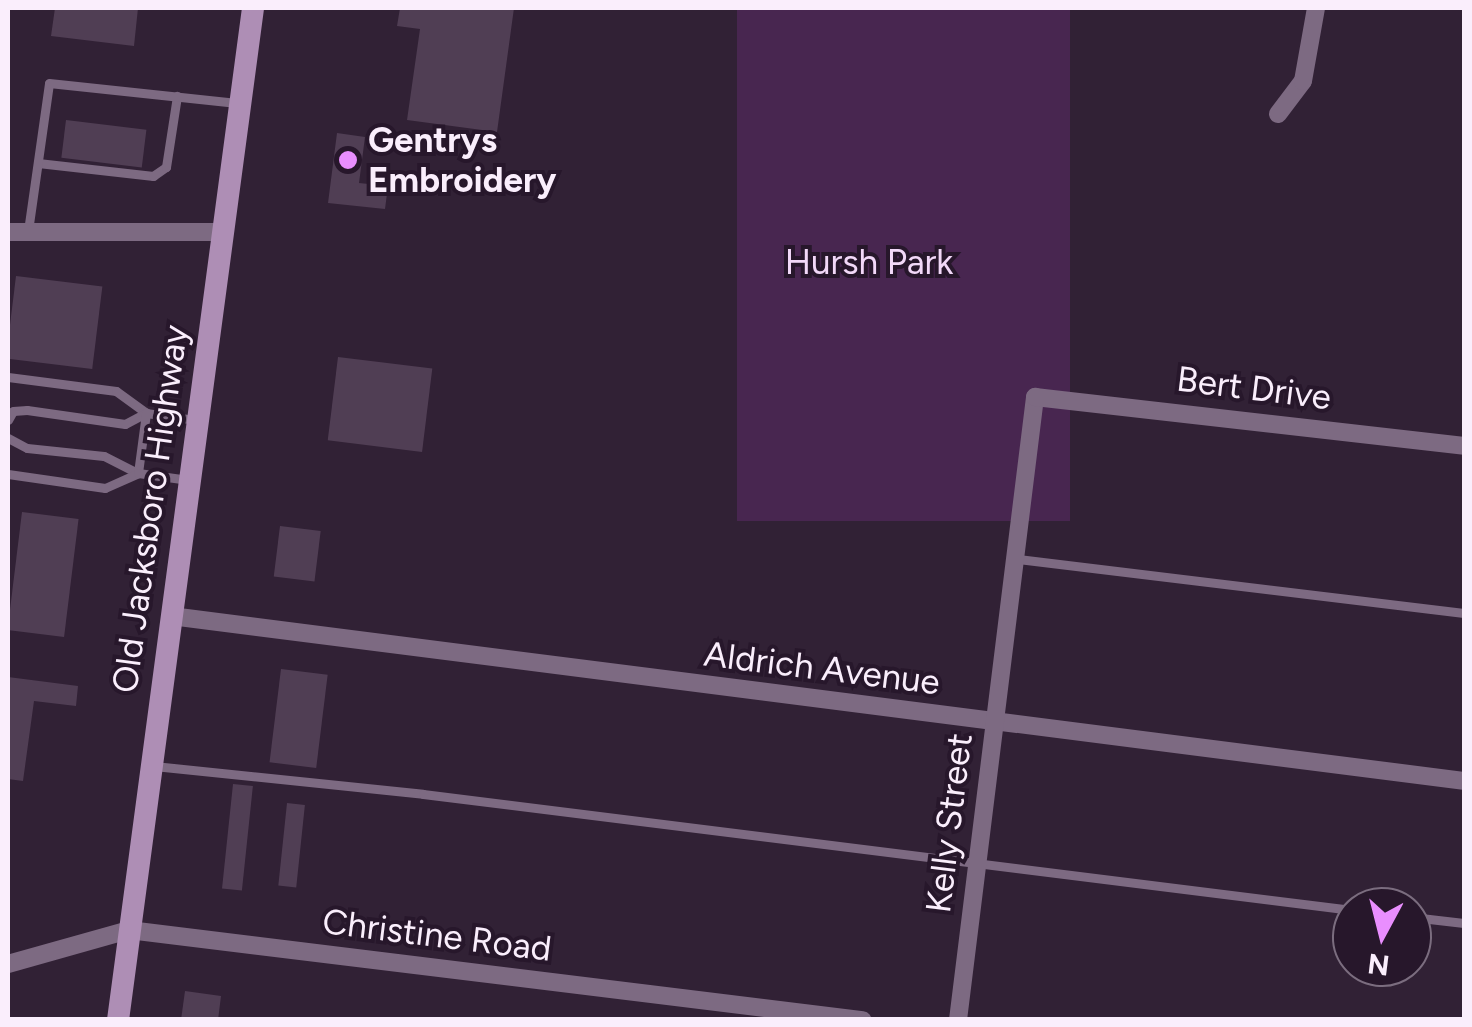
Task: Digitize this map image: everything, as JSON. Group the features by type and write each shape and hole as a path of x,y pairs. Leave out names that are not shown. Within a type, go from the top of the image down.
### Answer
{"main road":[{"name":"Old Jacksboro Highway","path":"118,1020 253,8"}],"street":[{"path":"1278,114 1304,81 1316,8"},
{"path":"8,232 223,232"},
{"name":"Bert Drive","path":"1035,397 1464,446"},
{"name":"Kelly Street","path":"958,1020 1035,397"},
{"name":"Aldrich Avenue","path":"171,616 1464,781"},
{"name":"Christine Road","path":"8,964 129,930 862,1020"}],"lane":[{"path":"28,232 49,82 240,103"},
{"path":"38,162 153,176 166,168 177,96"},
{"path":"8,377 116,391 146,413 198,420"},
{"path":"8,420 13,411 27,410 125,424 146,413"},
{"path":"138,472 146,413"},
{"path":"8,438 26,448 104,456 138,472 190,480"},
{"path":"8,474 105,488 138,472"},
{"path":"1018,559 1464,613"},
{"path":"151,766 424,794 976,867 1332,908"},
{"path":"1432,919 1464,923"}],"green space":[{"name":"Hursh Park","path":"737,8 1070,8 1070,521 737,521"}],"building":[{"path":"55,8 138,8 134,46 51,36"},
{"path":"400,8 514,8 497,132 407,120 420,29 397,26"},
{"path":"66,120 146,130 142,168 61,158"},
{"name":"Gentrys Embroidery","path":"337,133 365,137 359,183 388,186 385,209 328,203"},
{"path":"16,276 102,287 92,369 8,359"},
{"path":"338,357 432,369 422,452 328,440"},
{"path":"22,512 79,519 64,637 8,630"},
{"path":"280,526 321,531 314,582 274,577"},
{"path":"281,669 328,675 316,768 270,762"},
{"path":"8,677 78,686 76,706 34,701 23,781 8,779"},
{"path":"233,784 253,786 242,891 222,888"},
{"path":"287,803 305,805 296,887 278,886"},
{"path":"185,991 221,996 218,1020 181,1020"}],"place":[{"name":"Gentrys Embroidery","path":"348,160"}]}
